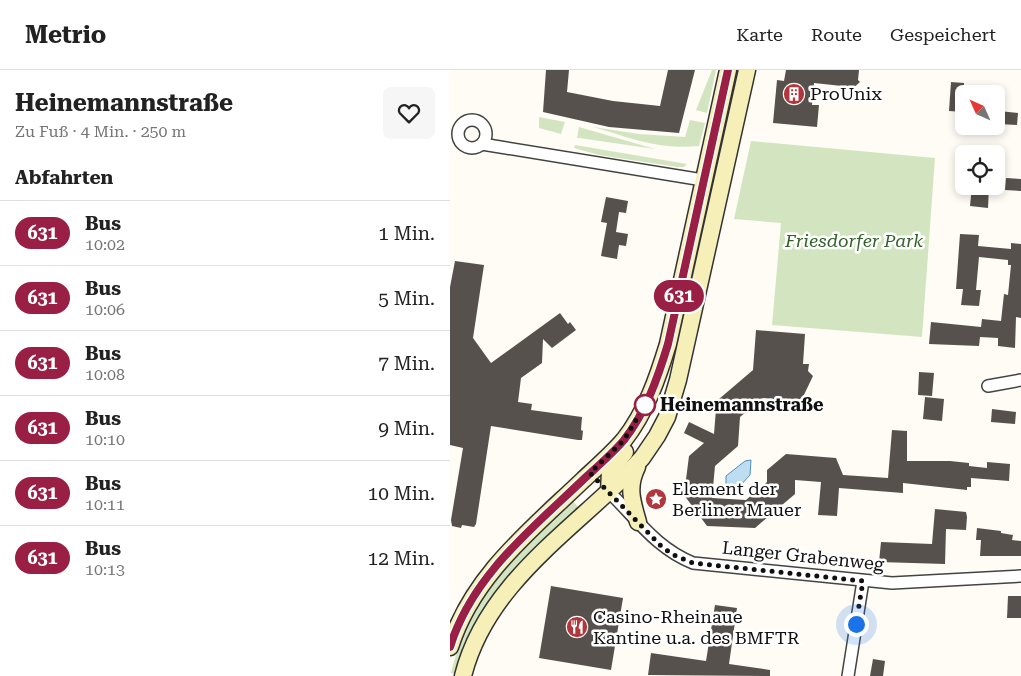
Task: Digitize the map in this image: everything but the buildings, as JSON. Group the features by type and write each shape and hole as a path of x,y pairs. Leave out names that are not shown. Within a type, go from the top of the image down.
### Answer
{"main road":[{"path":"609,492 610,471 644,428 652,411 728,70"},
{"path":"638,522 630,490 632,478 667,418 678,380 747,70"},
{"path":"703,180 722,183"},
{"path":"450,647 464,613 479,587 515,546 624,440 645,405 660,372"},
{"path":"463,676 468,655 488,615 506,590 642,458"},
{"path":"590,473 609,492"}],"street":[{"path":"482,144 703,180"},
{"path":"988,386 1021,380"},
{"name":"Langer Grabenweg","path":"609,492 662,547 674,555 693,563 892,583 1021,576"},
{"path":"848,676 863,581"}],"green space":[{"path":"712,70 716,70 707,113 696,110"},
{"path":"539,117 565,122 561,134 539,128"},
{"path":"690,120 705,123 699,146 657,145 593,127 639,134 685,137"},
{"path":"579,127 655,149 577,138"},
{"name":"Friesdorfer Park","path":"751,141 935,158 922,337 772,325 781,223 734,219"},
{"path":"575,145 687,164 684,167 677,167 599,155 574,148"},
{"path":"572,500 580,509 516,569 493,596 475,626 457,674 451,673 470,620 483,598 514,558"}],"water":[{"path":"751,460 750,475 737,489 726,488 726,476 745,461"}],"bus line":[{"name":"631","path":"450,647 455,631 468,604 491,572 534,526 624,440 645,405 660,372 668,344 728,70"}],"place":[{"name":"ProUnix","path":"794,94"},
{"name":"Heinemannstraße","path":"645,405"},
{"name":"Element der Berliner Mauer","path":"656,499"},
{"name":"Casino-Rheinaue Kantine u.a. des BMFTR","path":"577,627"}],"route":[{"path":"645,405 624,440 590,473 662,547 674,555 693,563 863,581 856,624"}]}
